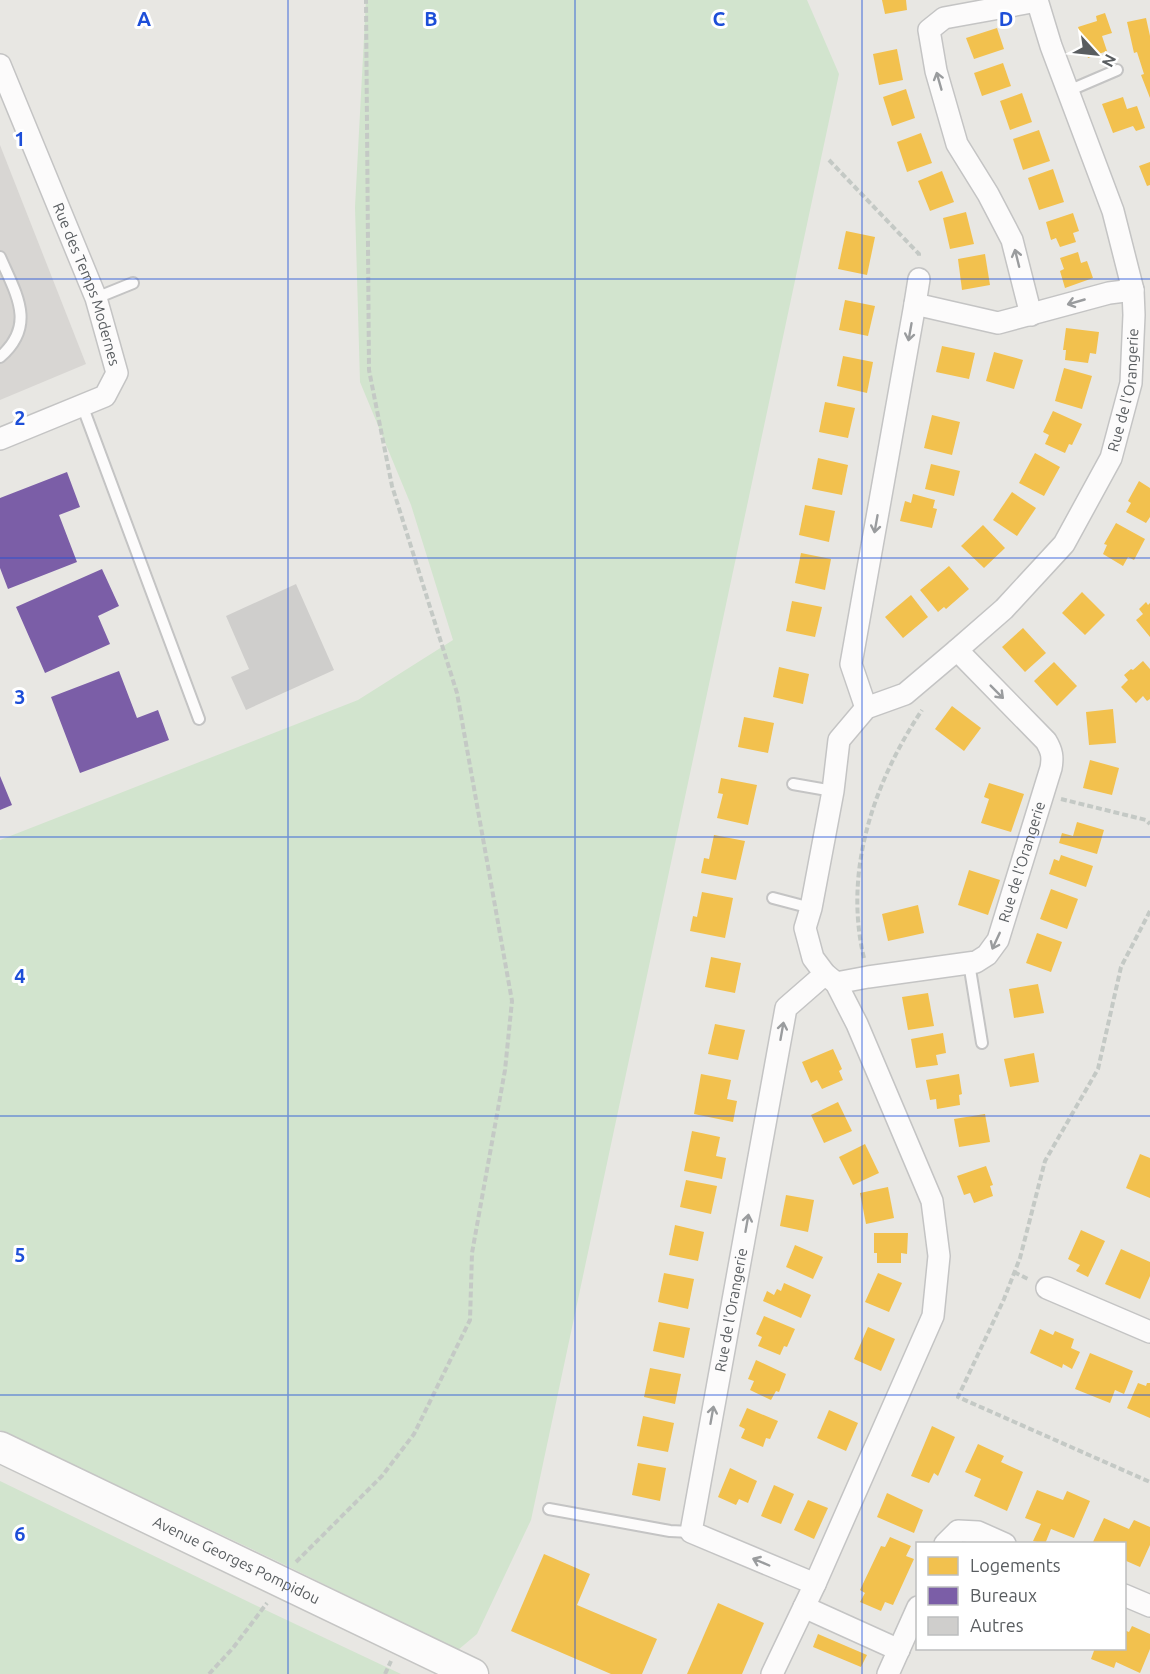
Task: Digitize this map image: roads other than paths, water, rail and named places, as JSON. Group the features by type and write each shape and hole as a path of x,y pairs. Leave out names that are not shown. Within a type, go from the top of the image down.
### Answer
{"main road":[{"name":"Avenue Georges Pompidou","path":"0,1447 473,1674"}],"street":[{"name":"Rue de l'Orangerie","path":"866,708 905,694 1004,609 1064,544 1111,458 1131,383 1133,290 1113,211 1051,46 1037,1 944,18 928,30 936,71 957,144 988,194 1012,240 1031,315"},
{"name":"Rue des Temps Modernes","path":"0,65 96,298 117,373 105,396 0,439"},
{"path":"772,1674 815,1584 933,1316 939,1256 932,1201 857,1024 831,979 813,958 805,928 811,908 833,791 839,740 866,708 851,664 919,279"},
{"path":"915,304 998,323 1109,293 1133,290"},
{"name":"Rue de l'Orangerie","path":"691,1532 786,1008 831,979 868,977 981,960 998,940 1043,795 1053,758 1046,741 957,650"},
{"path":"1047,1288 1150,1332"},
{"path":"691,1532 815,1584"},
{"path":"947,1542 958,1532 978,1532 1000,1542"},
{"path":"1126,1595 1150,1606"},
{"path":"804,1607 899,1650"},
{"path":"888,1674 916,1612"}],"lane":[{"path":"1068,91 1117,70"},
{"path":"0,257 19,301 22,323 9,349 0,357"},
{"path":"96,298 133,283"},
{"path":"82,405 199,719"},
{"path":"794,784 833,791"},
{"path":"773,898 811,908"},
{"path":"969,963 982,1043"},
{"path":"549,1509 670,1531 691,1532"}]}
